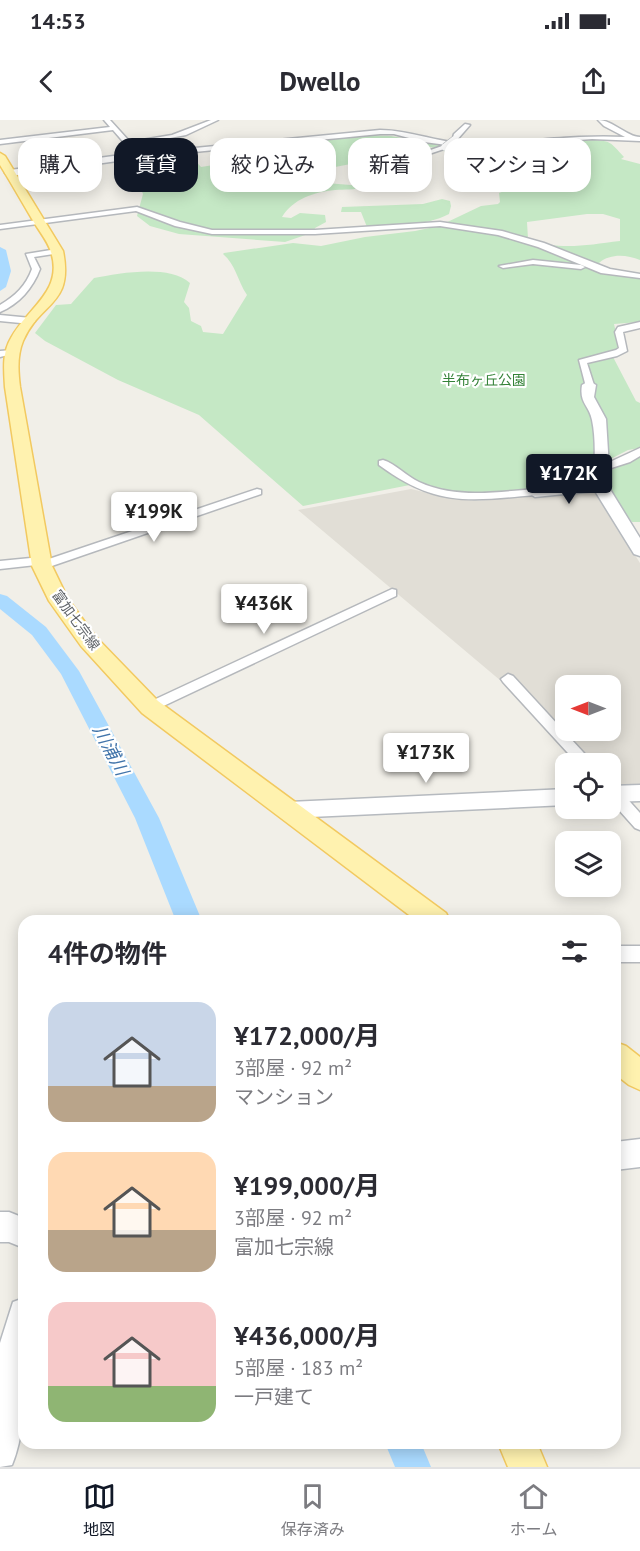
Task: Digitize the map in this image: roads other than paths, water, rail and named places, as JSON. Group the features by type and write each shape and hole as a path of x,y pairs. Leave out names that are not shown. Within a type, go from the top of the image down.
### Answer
{"main road":[{"name":"富加七宗線","path":"0,156 57,251 62,267 60,281 49,300 6,354 14,381 41,563 46,579 64,607 124,684 150,706 429,915"},
{"path":"621,1061 640,1076"},
{"path":"520,1449 528,1467"}],"street":[{"path":"107,120 123,138"},
{"path":"164,138 198,129 215,120"},
{"path":"601,120 622,134 640,139"},
{"path":"432,151 445,147 467,125"},
{"path":"0,141 115,128"},
{"path":"198,150 380,132 400,133 424,140 470,146 592,137 640,139"},
{"path":"10,173 114,159"},
{"path":"3,227 137,209 178,224 212,232 315,232 440,224 541,244 612,273"},
{"path":"0,309 27,289 32,281 36,269 29,256 57,251"},
{"path":"503,266 533,262 587,267 640,276"},
{"path":"0,318 31,321"},
{"path":"640,325 621,329 619,332 624,349 622,351 602,358 585,359 582,362 589,385 587,397 599,419 602,468 600,486 640,551"},
{"path":"602,468 640,451"},
{"path":"383,463 414,485 460,496 600,486"},
{"path":"0,565 41,563 257,492"},
{"path":"150,706 392,593"},
{"path":"508,679 577,753"},
{"path":"621,792 640,793"},
{"path":"289,810 555,797"},
{"path":"621,802 640,824"},
{"path":"621,954 640,954"},
{"path":"621,1155 640,1153"},
{"path":"0,1227 18,1231"},
{"path":"0,1453 18,1331"}],"waterway":[{"name":"川浦川","path":"0,250 5,271 0,287"},
{"name":"川浦川","path":"0,600 39,631 69,671 147,818 187,915"},
{"name":"川浦川","path":"406,1449 413,1467"}],"park label":[{"name":"半布ヶ丘公園","path":"484,380"}]}
